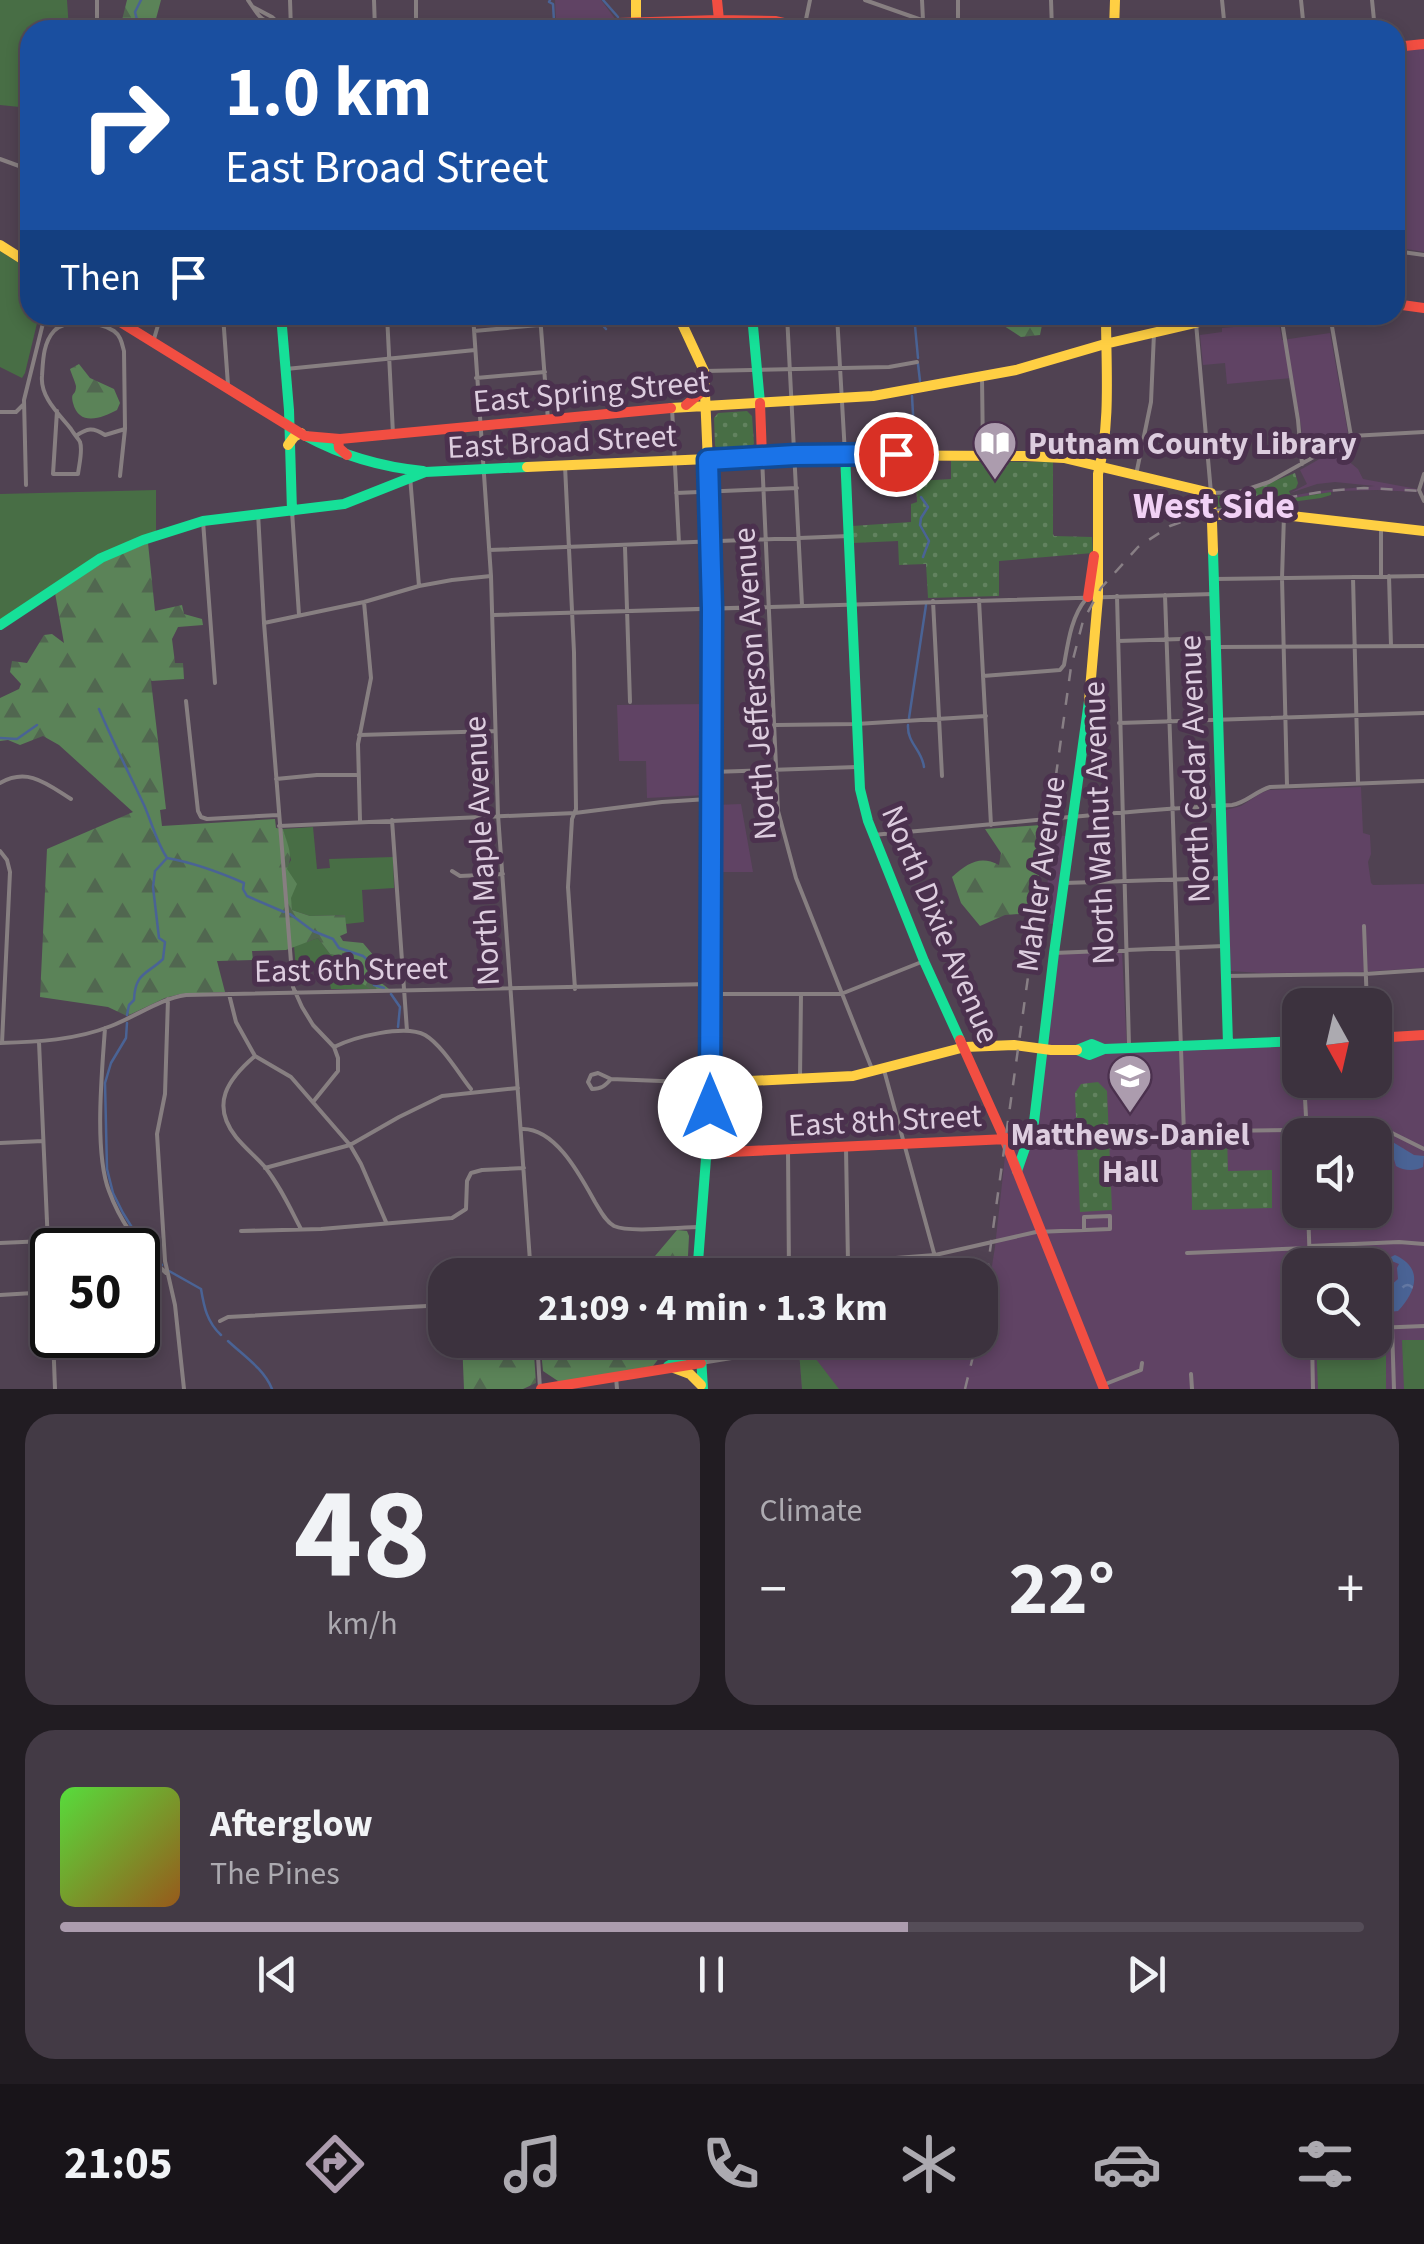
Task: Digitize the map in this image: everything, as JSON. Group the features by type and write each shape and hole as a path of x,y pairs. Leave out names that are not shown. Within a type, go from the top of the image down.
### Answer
{"street":[{"path":"97,0 97,18"},
{"path":"248,0 256,15 265,20"},
{"path":"864,0 920,20"},
{"path":"0,412 20,410 43,325"},
{"path":"57,411 54,474 78,474 80,443 76,436 42,391 46,345 51,334 60,326 73,325"},
{"path":"94,325 112,330 121,340 125,429 120,476"},
{"name":"East Spring Street","path":"127,325 303,434 338,439 706,405 873,396 982,377 1188,325"},
{"path":"154,342 158,325"},
{"path":"224,325 228,387"},
{"path":"282,325 299,615"},
{"path":"387,325 394,434"},
{"name":"North Maple Avenue","path":"474,325 493,614 498,815 531,1258"},
{"path":"474,331 541,325 548,420"},
{"path":"683,325 704,374 711,542 710,1083 698,1258"},
{"path":"753,325 762,456"},
{"path":"788,325 802,606"},
{"path":"838,325 845,454"},
{"path":"1100,466 1106,400 1106,325"},
{"path":"1196,325 1211,497 1217,510 1226,513"},
{"path":"1283,325 1302,465"},
{"path":"1332,325 1351,436"},
{"path":"1136,474 1151,402 1154,333"},
{"path":"286,369 475,350"},
{"path":"704,374 757,369 889,368 916,362"},
{"path":"476,378 545,372"},
{"path":"678,543 677,408 700,394 704,374"},
{"path":"982,377 983,455"},
{"path":"24,400 26,485"},
{"path":"277,418 289,410"},
{"path":"76,436 87,429 105,435 125,429"},
{"path":"1211,497 1246,490 1282,476 1351,436 1424,432"},
{"path":"288,445 294,436 303,434"},
{"name":"East Broad Street","path":"303,434 347,455 410,474"},
{"path":"338,439 347,455"},
{"name":"North Dixie Avenue","path":"845,454 862,803 924,961 1010,1152 1103,1387"},
{"name":"East Broad Street","path":"0,625 101,558 143,540 204,521 344,504 410,474 426,472 795,455 1057,457 1136,474 1211,497"},
{"name":"North Jefferson Avenue","path":"762,456 778,811 787,851 906,1144 936,1258"},
{"path":"565,466 576,809 568,888 575,988"},
{"name":"Mahler Avenue","path":"1004,1139 1024,1137 1034,1122 1089,705 1100,466"},
{"path":"410,474 419,586"},
{"path":"1424,474 1419,488 1424,501"},
{"path":"676,493 796,488"},
{"name":"North Cedar Avenue","path":"1211,497 1228,1044"},
{"path":"258,513 294,992 313,1025 334,1046 338,1058 338,1070 313,1102"},
{"path":"1212,515 1284,515 1424,532"},
{"path":"1284,515 1288,786"},
{"path":"204,521 215,682"},
{"path":"1381,527 1381,576"},
{"path":"489,550 849,536"},
{"path":"624,545 630,702"},
{"path":"264,623 419,586 491,576"},
{"path":"1389,576 1391,646"},
{"path":"1214,579 1424,576"},
{"path":"1353,577 1358,783"},
{"path":"493,614 1214,594"},
{"name":"North Walnut Avenue","path":"1117,596 1130,1048"},
{"path":"1165,596 1184,1134 1282,1132"},
{"path":"983,676 1060,670 1082,602 1093,597"},
{"path":"979,600 991,825"},
{"path":"360,821 360,735 371,678 364,602"},
{"path":"933,602 942,776"},
{"path":"1118,641 1284,647 1424,646"},
{"path":"186,701 201,817 278,815"},
{"path":"1119,722 1424,712"},
{"path":"774,725 986,716"},
{"path":"360,735 495,731"},
{"path":"712,772 858,767"},
{"path":"276,779 358,775"},
{"path":"0,783 16,776 33,776 71,798"},
{"path":"874,836 1240,804 1270,786 1424,782"},
{"path":"279,826 574,813 712,799"},
{"path":"392,820 407,1031"},
{"path":"0,851 10,872 1,1043"},
{"path":"452,871 460,876 502,874"},
{"path":"1064,883 1223,878"},
{"path":"1364,926 1366,988"},
{"path":"1054,953 1225,946"},
{"name":"East 6th Street","path":"1,1043 39,1042 105,1028 168,999 186,995 575,988 842,994 924,961"},
{"path":"1226,976 1424,970"},
{"path":"229,994 236,1022 255,1056 283,1071 350,1145 386,1224"},
{"path":"800,1080 802,994"},
{"path":"168,999 165,1094 157,1134 166,1273 173,1290 184,1389"},
{"path":"105,1028 104,1174 126,1226 150,1260 166,1273"},
{"path":"334,1046 359,1038 407,1031 420,1033 434,1042 472,1092"},
{"path":"1392,1037 1424,1035"},
{"path":"39,1042 47,1228"},
{"path":"611,1080 800,1080 879,1072 965,1047 1077,1050 1092,1044 1104,1049 1282,1042"},
{"path":"255,1056 228,1082 224,1101 228,1125 265,1168 301,1228"},
{"path":"265,1168 350,1145 442,1096 518,1088"},
{"path":"521,1128 547,1135 614,1226 700,1227"},
{"path":"1392,1133 1424,1149"},
{"path":"1010,1152 1010,1143 1024,1137 1075,1137"},
{"path":"1017,1171 1024,1137"},
{"name":"East 8th Street","path":"708,1153 1004,1139"},
{"path":"0,1143 43,1140"},
{"path":"846,1148 848,1258"},
{"path":"788,1150 788,1258"},
{"path":"241,1230 321,1229 456,1216 466,1209 471,1173 524,1168"},
{"path":"902,1258 935,1255 1042,1231 1110,1228 1110,1216 1084,1217 1084,1229"},
{"path":"1308,1228 1308,1247"},
{"path":"0,1243 30,1241"},
{"path":"1187,1253 1424,1244"},
{"path":"0,1294 30,1293"},
{"path":"220,1321 228,1317 428,1306"},
{"path":"1394,1389 1392,1327 1424,1326"},
{"path":"53,1358 55,1389"},
{"path":"538,1358 541,1389 617,1383 683,1358"},
{"path":"700,1358 703,1388"},
{"path":"659,1370 731,1358"},
{"path":"1312,1358 1313,1389"},
{"path":"1103,1387 1141,1370 1142,1362"},
{"path":"673,1368 690,1374 703,1388"},
{"path":"1191,1374 1192,1389"}],"shaded area":[{"path":"555,0 601,0 616,20 556,20"},
{"path":"1424,48 1424,252 1405,249 1405,50"},
{"path":"1279,325 1282,340 1330,333 1348,433 1313,455 1303,450 1292,378 1227,384 1225,363 1203,365 1200,335 1222,332 1222,328"},
{"path":"1339,448 1363,479 1417,492 1338,491 1222,508 1319,491 1375,486 1335,482 1290,493 1307,484 1300,470"},
{"path":"708,704 707,795 647,798 646,761 619,761 617,705"},
{"path":"1361,787 1363,833 1370,835 1371,883 1424,884 1424,968 1230,971 1226,810 1269,790"},
{"path":"741,804 753,872 715,872 715,805"},
{"path":"1054,835 1066,836 1054,924 1042,923"},
{"path":"1122,951 1127,1051 1282,1045 1282,1098 1392,1098 1392,1040 1424,1038 1424,1389 802,1389 800,1358 998,1358 998,1258 993,1258 1006,1147 1024,1138 1037,1122 1059,954"}],"green space":[{"path":"0,0 67,0 68,20 20,20 20,107 0,105"},
{"path":"127,0 161,0 156,20 122,20"},
{"path":"0,251 20,264 20,325 37,325 22,378 0,367"},
{"path":"1003,325 1042,325 1040,335 1021,337"},
{"path":"79,364 90,378 114,389 120,403 117,410 92,418 76,411 72,397 76,386 70,369"},
{"path":"747,411 752,416 754,444 748,450 721,451 715,446 714,418 718,413"},
{"path":"951,461 1053,462 1053,534 1092,537 1093,553 999,561 999,596 928,598 926,564 899,565 898,541 853,543 852,526 911,522 911,504 917,502 916,481 951,479"},
{"path":"1295,473 1298,483 1289,491 1291,496 1218,507 1217,496 1244,493"},
{"path":"156,490 156,532 96,557 0,623 0,494"},
{"path":"1331,492 1321,498 1277,504 1280,512 1232,508"},
{"path":"148,543 155,611 182,605 184,614 202,619 203,625 178,627 172,639 175,663 183,663 184,679 151,681 166,809 160,810 162,826 275,819 276,828 283,829 289,849 287,869 297,884 291,898 292,910 310,916 345,915 347,933 340,936 343,941 363,943 374,956 380,982 389,989 370,989 356,979 355,959 330,954 318,938 286,950 252,951 253,960 217,961 225,992 180,994 127,1016 108,1007 40,997 47,849 133,812 59,745 43,736 20,745 0,741 0,698 19,689 21,684 10,672 12,661 27,663 44,635 52,634 64,643 55,593 106,560"},
{"path":"1042,825 1046,833 1033,913 1005,915 980,926 961,903 952,877 974,862 999,865 1001,853 985,829"},
{"path":"313,827 317,869 330,868 329,859 393,857 394,888 362,890 364,922 346,924 344,915 310,916 292,910 286,869 291,860 283,829"},
{"path":"318,938 330,954 356,958 370,989 331,989 321,979 319,967 296,968 294,946"},
{"path":"1098,1082 1107,1091 1112,1210 1080,1212 1075,1093 1081,1084"},
{"path":"1227,1134 1228,1171 1272,1170 1272,1208 1192,1210 1191,1141 1198,1136"},
{"path":"677,1230 687,1231 688,1258 533,1258 655,1256"},
{"path":"1402,1340 1424,1340 1424,1389 1404,1389"},
{"path":"463,1358 534,1358 536,1383 523,1389 464,1389"},
{"path":"542,1358 659,1358 653,1366 561,1383 543,1371"},
{"path":"800,1358 815,1358 839,1389 802,1389"},
{"path":"1317,1358 1386,1358 1386,1389 1318,1389"}],"water":[{"path":"1392,1142 1414,1155 1424,1156 1423,1167 1410,1170 1396,1166"},
{"path":"1392,1256 1404,1260 1414,1281 1409,1296 1398,1311 1392,1312 1392,1284 1398,1279 1399,1264 1392,1261"}],"waterway":[{"path":"137,20 135,12 141,0"},
{"path":"550,0 554,20"},
{"path":"603,0 618,17"},
{"path":"602,325 606,329"},
{"path":"915,325 918,358"},
{"path":"918,364 920,381"},
{"path":"912,396 915,449"},
{"path":"921,497 928,507 920,525 929,541 923,557"},
{"path":"909,718 926,605"},
{"path":"99,709 167,858 155,871 153,887 159,938 165,942 163,959 140,979 127,1015"},
{"path":"0,738 17,739 37,725"},
{"path":"908,725 924,767"},
{"path":"167,858 244,883 247,896 284,912"},
{"path":"290,914 313,931 333,939 339,948 363,956 369,961 374,985 384,988"},
{"path":"391,994 400,1007 398,1027"},
{"path":"127,1023 126,1038 111,1063 105,1083 107,1169 123,1213 144,1247 162,1265"},
{"path":"169,1271 201,1289 209,1319 221,1335"},
{"path":"228,1341 259,1369 272,1389"}],"railway":[{"path":"989,1258 1071,667 1083,621 1101,588 1138,547 1170,526 1212,511 1326,491 1424,491"},
{"path":"965,1389 973,1358"}],"traffic: fast":[{"path":"282,325 292,511"},
{"path":"753,325 760,403"},
{"path":"306,436 363,460 423,471"},
{"path":"845,454 860,789 868,821 960,1040"},
{"path":"0,625 101,558 203,521 344,504 425,472 527,467"},
{"path":"1213,551 1228,1044"},
{"path":"698,1258 710,1107 711,690"},
{"path":"1017,1171 1034,1122 1089,701"},
{"path":"1104,1049 1282,1042"},
{"path":"1092,1044 1104,1049 1089,1055 1077,1050 1092,1044"},
{"path":"668,1366 681,1358"},
{"path":"701,1358 703,1389"}],"traffic: slow":[{"path":"636,0 636,20"},
{"path":"1114,20 1115,0"},
{"path":"0,245 20,258"},
{"path":"683,325 704,371 711,532 711,690"},
{"path":"1089,701 1098,597 1098,474 1106,415 1106,325"},
{"path":"671,408 873,396 1016,370 1187,325"},
{"path":"288,445 301,433"},
{"path":"527,467 795,455 1064,458 1211,493 1213,551"},
{"path":"1212,515 1265,513 1424,531"},
{"path":"710,1083 853,1076 965,1047 1014,1045 1077,1050"},
{"path":"674,1368 690,1374 701,1385"}],"traffic: jam":[{"path":"717,0 719,20"},
{"path":"1405,46 1424,44"},
{"path":"1405,305 1424,308"},
{"path":"125,325 305,436 340,439 671,408"},
{"path":"686,405 699,394 705,377"},
{"path":"760,403 762,457"},
{"path":"338,439 339,448 347,455"},
{"path":"1088,597 1094,556"},
{"path":"1392,1037 1424,1035"},
{"path":"960,1040 1001,1131 1104,1389"},
{"path":"708,1153 1007,1139 1032,1124"},
{"path":"541,1389 701,1363"}],"place":[{"name":"Putnam County Library","path":"995,481"},
{"name":"Matthews-Daniel Hall","path":"1130,1114"}],"district":[{"name":"West Side","path":"1214,505"}],"route":[{"path":"710,1107 712,608 708,460 896,454"}]}
